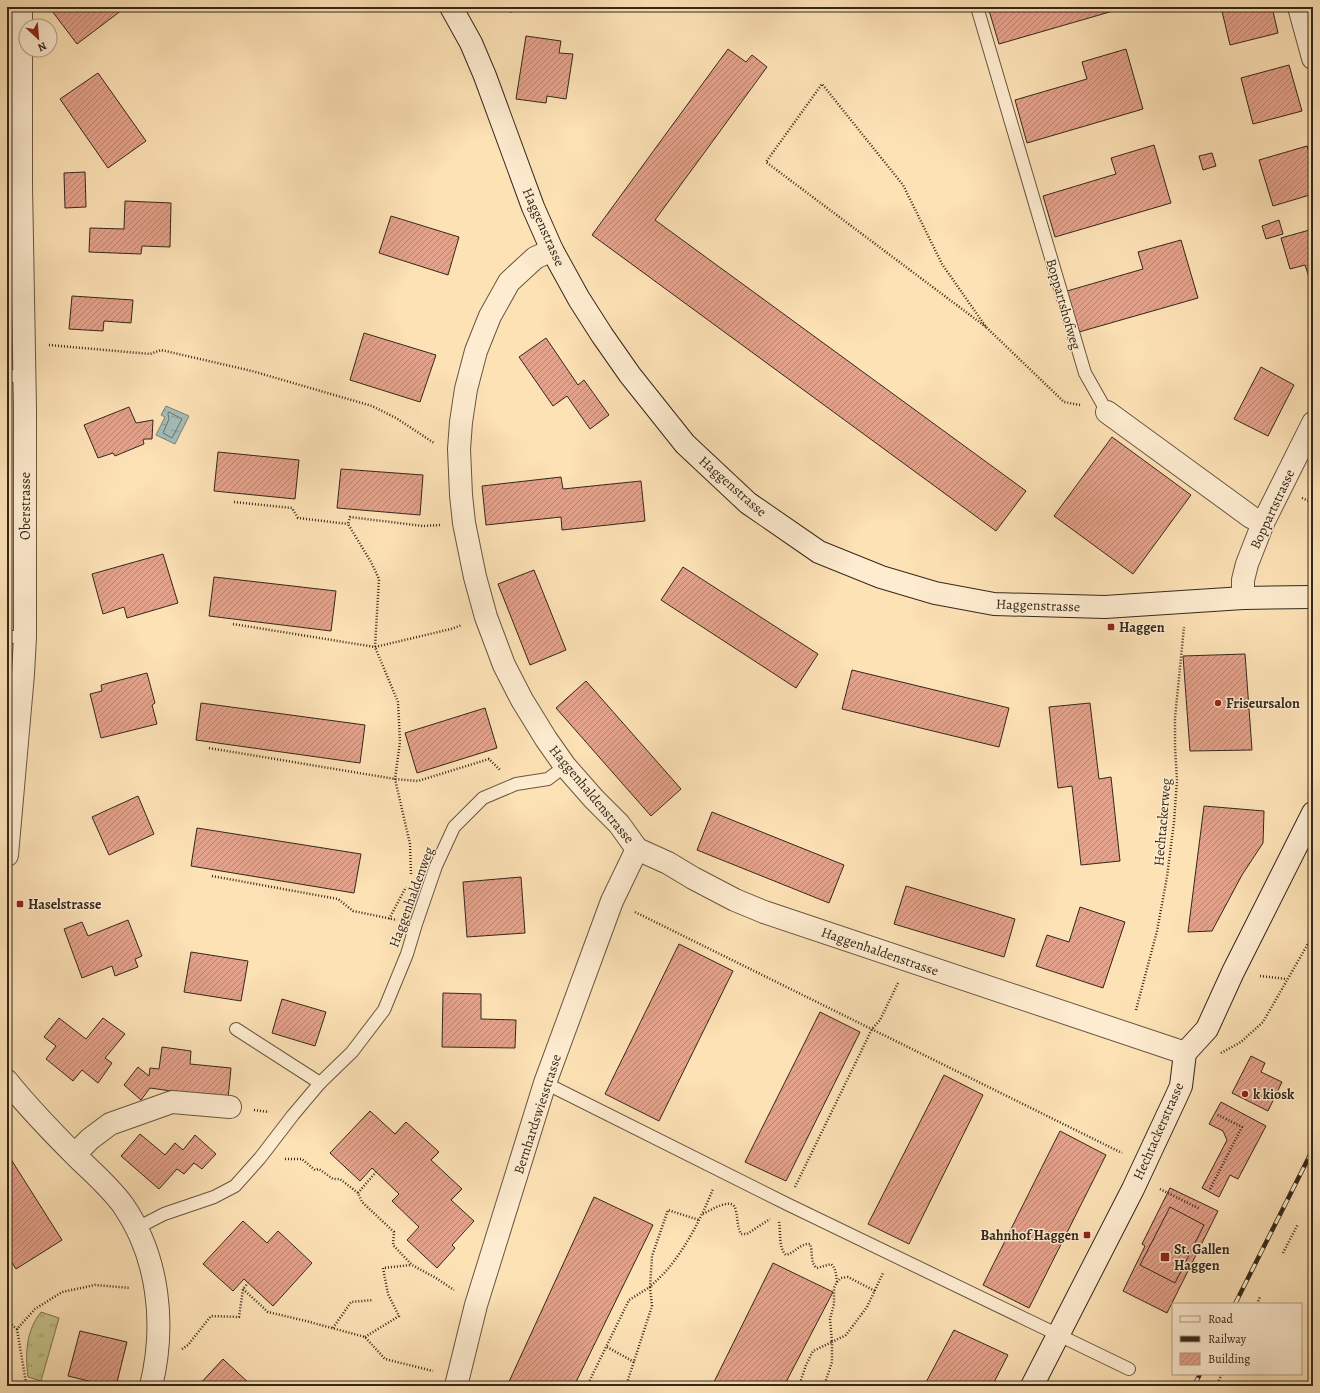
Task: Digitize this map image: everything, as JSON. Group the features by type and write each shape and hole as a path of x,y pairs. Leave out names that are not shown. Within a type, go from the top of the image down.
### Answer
{"street":[{"name":"Oberstrasse","path":"7,855 23,674 16,637 14,145 21,7"},
{"name":"Haggenstrasse","path":"451,7 471,42 552,250 579,299 602,335 630,375 685,444 748,503 819,552 881,577 935,593 994,604 1105,607 1243,598 1313,597"},
{"path":"1299,7 1313,58"},
{"name":"Haggenhaldenstrasse","path":"552,250 535,258 509,282 490,316 476,351 466,388 459,449 464,523 475,577 486,617 504,665 522,700 565,766 594,799 619,824 637,849 668,863 735,900 764,912 1185,1053"},
{"name":"Boppartshofweg","path":"1107,412 1251,517 1263,523"},
{"name":"Boppartstrasse","path":"1243,598 1243,580 1246,564 1263,523 1313,423"},
{"path":"1185,1053 1207,1029 1233,972 1313,813"},
{"name":"Bernhardswiesstrasse","path":"456,1386 476,1305 546,1083 612,901 637,849"},
{"name":"Hechtackerstrasse","path":"1032,1386 1133,1189 1177,1095 1180,1086 1185,1053"},
{"path":"7,1080 30,1109 106,1185 122,1205 144,1243 156,1285 159,1313 158,1341 151,1386"},
{"path":"75,1154 90,1139 110,1124 172,1102 230,1107"}],"lane":[{"name":"Boppartshofweg","path":"977,7 1084,373 1107,412"},
{"name":"Haggenhaldenweg","path":"136,1228 160,1216 214,1197 235,1186 260,1158 320,1083 352,1052 384,1010 407,954 436,866 454,827 483,798 516,784 548,780 565,766"},
{"path":"236,1029 320,1083"},
{"path":"546,1083 787,1204 1129,1369"}],"path":[{"path":"986,327 942,264 903,185 822,84 766,162 986,327 1064,402 1107,412"},
{"path":"44,345 150,354 161,350 252,372 372,406 396,418 439,445"},
{"path":"234,502 292,508 298,518 348,524"},
{"path":"411,877 410,844 395,779 400,742 398,702 375,646 379,579 371,562 348,524 350,517 423,526 445,525"},
{"path":"233,624 375,646 463,625"},
{"name":"Hechtackerweg","path":"1136,1011 1157,931 1167,877 1174,822 1176,780 1175,718 1184,624"},
{"path":"209,748 395,779 418,781 488,759 516,784"},
{"path":"212,876 338,899 353,911 416,924"},
{"path":"389,918 407,884"},
{"path":"634,912 1127,1155"},
{"path":"1220,1054 1240,1042 1263,1022 1313,935"},
{"path":"1254,975 1287,979"},
{"path":"787,1204 872,1030 880,1020 898,982"},
{"path":"230,1107 293,1115"},
{"path":"1210,1189 1242,1127 1216,1114"},
{"path":"260,1158 302,1159 315,1170 320,1169 334,1179 340,1179 358,1193 362,1202 394,1232 393,1245 412,1265 459,1293"},
{"path":"587,1386 629,1300 650,1287 670,1265 690,1237 702,1214 721,1170"},
{"path":"358,1193 376,1172"},
{"path":"1158,1188 1200,1209"},
{"path":"702,1214 721,1206 732,1204 736,1208 738,1228 741,1234 747,1234 768,1219 775,1218 778,1220 783,1252 786,1255 791,1254 802,1245 810,1244 812,1249 812,1263 814,1266 817,1268 831,1264 833,1266 837,1282"},
{"path":"626,1386 652,1306 650,1287 652,1256 668,1210 699,1220"},
{"path":"1283,1253 1298,1224"},
{"path":"799,1386 806,1365 814,1351 846,1335 867,1307 891,1254"},
{"path":"365,1337 399,1316 388,1294 383,1268 412,1265"},
{"path":"824,1386 832,1362 830,1319 834,1304 834,1288 837,1282 841,1278 848,1277 875,1291"},
{"path":"176,1352 188,1345 210,1316 238,1317 243,1289 248,1283"},
{"path":"17,1329 35,1310 62,1292 95,1285 129,1288 137,1287"},
{"path":"243,1289 268,1312 365,1337 385,1359 438,1372"},
{"path":"1257,1303 1260,1296"},
{"path":"333,1328 351,1302 373,1300"},
{"path":"7,1322 17,1329 26,1383 28,1386"},
{"path":"607,1347 634,1362"},
{"path":"1216,1386 1222,1375"}],"green space":[{"path":"41,1312 59,1318 41,1381 28,1377 27,1351 32,1327"}],"water":[{"path":"166,406 189,416 175,444 156,435 165,417 161,415"}],"building":[{"path":"49,7 126,7 77,44"},
{"path":"490,7 513,7 512,12 489,9"},
{"path":"988,7 1112,7 1113,11 999,44"},
{"path":"1221,7 1272,7 1278,33 1230,45"},
{"path":"526,36 561,41 559,53 573,54 566,99 547,96 546,103 516,99"},
{"path":"728,49 746,62 752,55 767,67 655,220 1026,491 996,531 592,235"},
{"path":"1126,49 1143,109 1027,143 1015,100 1087,79 1082,62"},
{"path":"1289,65 1302,111 1253,124 1241,78"},
{"path":"98,73 146,141 108,168 60,99"},
{"path":"1154,145 1171,203 1055,237 1043,196 1116,174 1111,158"},
{"path":"1307,146 1313,165 1313,194 1273,206 1259,160"},
{"path":"1212,153 1216,166 1203,170 1199,156"},
{"path":"85,172 86,207 65,208 64,173"},
{"path":"125,201 171,203 170,247 142,246 141,254 89,252 90,228 124,229"},
{"path":"391,216 459,237 448,275 379,253"},
{"path":"1279,220 1283,234 1266,239 1262,226"},
{"path":"1313,229 1313,279 1310,280 1305,265 1290,269 1281,238"},
{"path":"1181,240 1198,298 1079,332 1067,291 1143,269 1138,252"},
{"path":"72,296 133,300 131,323 104,321 103,331 69,329"},
{"path":"364,333 436,355 420,402 350,380"},
{"path":"546,338 578,385 584,380 609,415 590,429 567,396 553,406 519,357"},
{"path":"1261,367 1294,385 1268,436 1234,419"},
{"path":"129,407 136,423 153,420 152,439 145,439 143,440 144,444 115,456 113,453 98,458 84,425"},
{"path":"1112,437 1191,495 1133,574 1054,516"},
{"path":"218,452 299,460 295,499 214,491"},
{"path":"341,469 423,475 420,515 337,508"},
{"path":"561,477 563,489 641,481 645,521 562,530 561,517 486,525 482,486"},
{"path":"163,554 178,603 127,618 124,607 103,614 92,574"},
{"path":"683,567 818,654 796,688 661,600"},
{"path":"534,570 566,650 530,665 498,584"},
{"path":"214,577 336,591 331,631 209,616"},
{"name":"Friseursalon","path":"1245,654 1252,750 1190,751 1183,656"},
{"path":"852,670 1009,708 999,747 842,709"},
{"path":"147,673 155,703 152,705 157,724 101,738 90,694 102,691 101,685"},
{"path":"586,681 681,789 651,816 556,708"},
{"path":"201,703 365,725 360,763 196,740"},
{"path":"1090,703 1099,779 1111,777 1120,861 1081,865 1072,786 1058,788 1049,707"},
{"path":"485,708 497,748 417,773 405,733"},
{"path":"138,796 154,834 109,855 92,817"},
{"path":"1204,806 1264,811 1263,843 1242,875 1212,931 1188,932"},
{"path":"712,812 844,865 829,903 697,850"},
{"path":"197,828 361,854 354,893 191,866"},
{"path":"521,877 525,933 467,937 463,882"},
{"path":"906,886 1015,919 1004,957 894,924"},
{"path":"1080,907 1125,922 1103,988 1036,966 1047,935 1069,942"},
{"path":"128,920 142,956 135,959 138,967 115,976 112,966 82,978 64,929 82,922 88,936"},
{"path":"679,944 733,971 659,1121 605,1094"},
{"path":"191,952 248,961 241,1001 184,992"},
{"path":"443,993 481,994 481,1019 516,1020 515,1048 442,1047"},
{"path":"282,999 326,1012 315,1046 272,1033"},
{"path":"820,1012 860,1032 786,1181 745,1162"},
{"path":"59,1018 86,1039 103,1018 125,1034 105,1058 112,1063 98,1083 82,1070 73,1081 46,1059 56,1046 44,1037"},
{"path":"162,1047 191,1051 190,1064 231,1068 228,1099 150,1088 141,1100 124,1085 138,1067 149,1076 150,1068 159,1069"},
{"path":"1251,1056 1265,1063 1261,1072 1282,1082 1268,1111 1232,1093"},
{"path":"944,1075 983,1095 909,1244 868,1224"},
{"path":"1221,1102 1266,1126 1238,1179 1230,1175 1219,1197 1202,1188 1227,1140 1223,1131 1209,1124"},
{"path":"370,1111 395,1134 406,1122 439,1152 431,1160 462,1189 451,1200 474,1221 452,1245 455,1248 437,1268 407,1240 419,1227 392,1201 399,1194 372,1168 360,1181 330,1153"},
{"path":"1060,1131 1106,1155 1029,1308 983,1285"},
{"path":"140,1134 165,1155 175,1143 183,1150 195,1135 216,1154 202,1169 194,1163 184,1174 177,1169 159,1189 121,1156"},
{"path":"7,1153 62,1240 16,1269 7,1255"},
{"path":"1170,1188 1218,1211 1167,1313 1123,1291 1145,1246 1142,1244"},
{"path":"594,1197 653,1225 574,1386 507,1386"},
{"path":"1170,1207 1204,1225 1175,1283 1140,1265"},
{"path":"243,1221 267,1243 278,1231 312,1263 273,1306 244,1279 233,1291 203,1264"},
{"path":"773,1263 833,1292 784,1386 712,1386"},
{"path":"954,1330 1008,1355 992,1386 924,1386"},
{"path":"80,1331 127,1342 116,1386 109,1386 68,1376"},
{"path":"223,1359 252,1386 198,1386"}],"railway":[{"path":"1236,1303 1313,1149"},
{"path":"1194,1386 1200,1375"}],"place":[{"name":"Haggen","path":"1111,627"},
{"name":"Friseursalon","path":"1218,703"},
{"name":"Haselstrasse","path":"20,904"},
{"name":"k kiosk","path":"1245,1094"},
{"name":"Bahnhof Haggen","path":"1087,1235"},
{"name":"St. Gallen Haggen","path":"1165,1257"}]}
